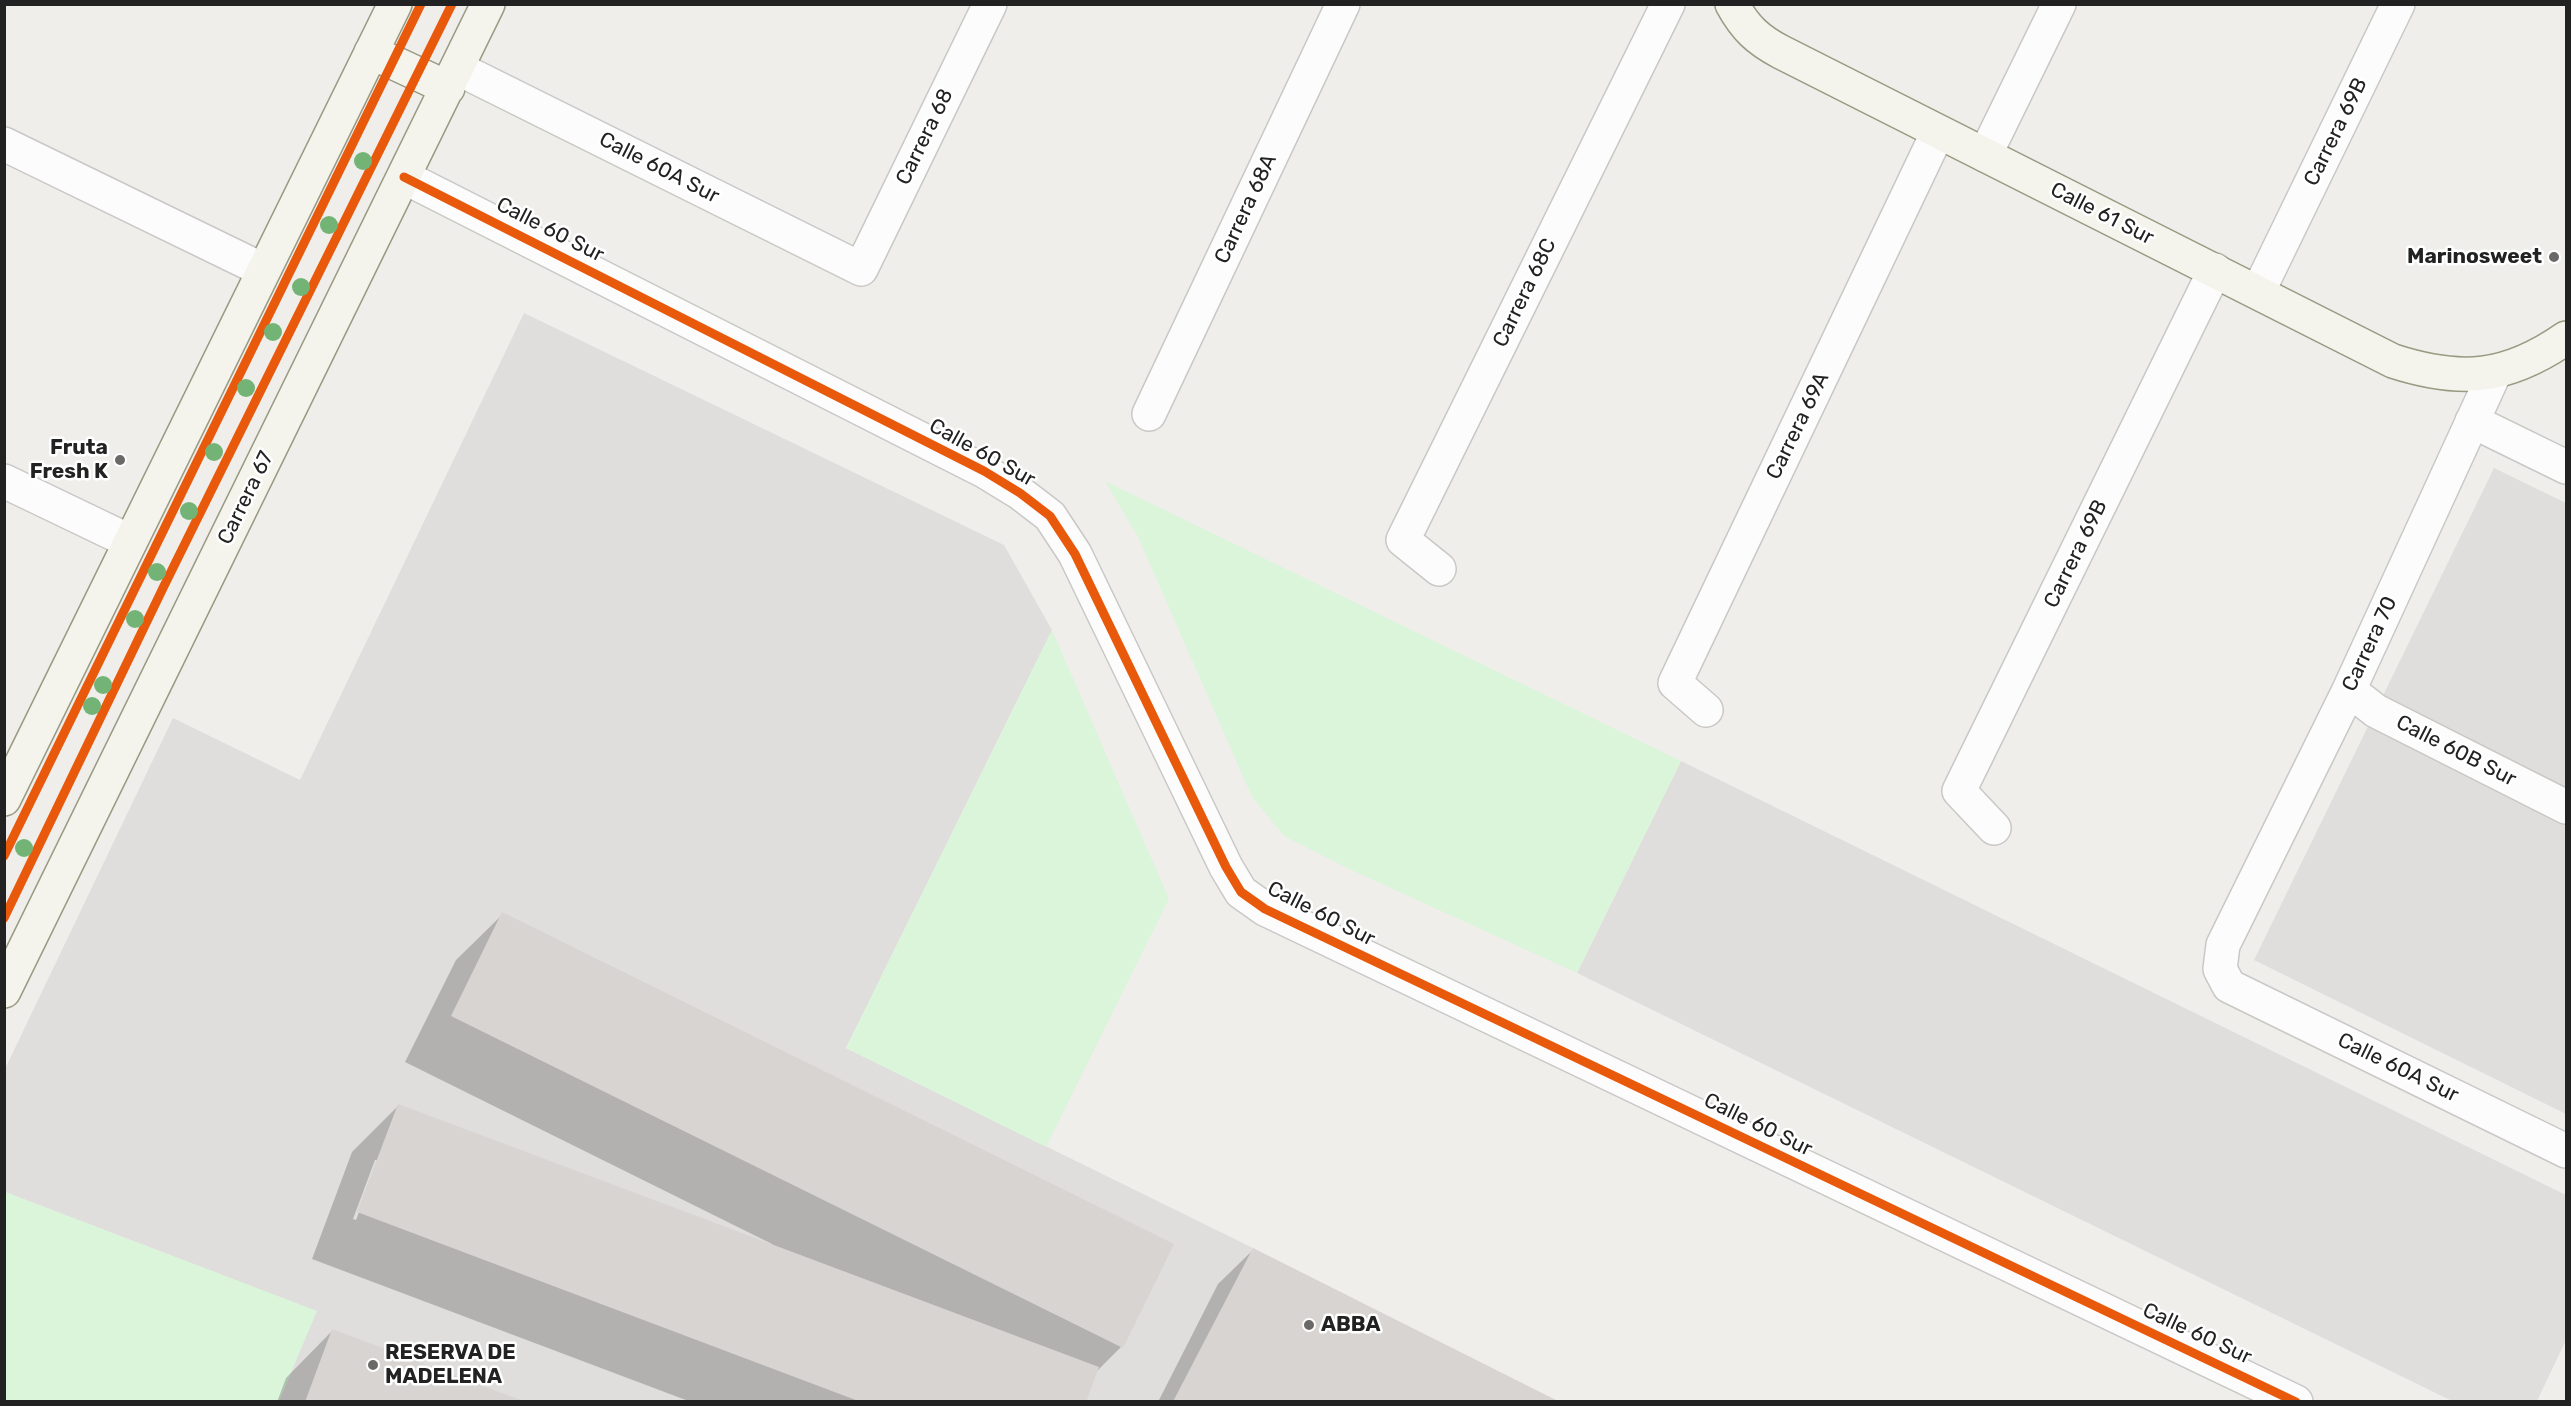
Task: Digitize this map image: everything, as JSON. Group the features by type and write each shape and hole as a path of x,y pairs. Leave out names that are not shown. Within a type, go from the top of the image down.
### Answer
{"street":[{"name":"Carrera 67","path":"4,991 488,4"},
{"name":"Carrera 68","path":"861,269 990,4"},
{"name":"Carrera 68A","path":"1149,414 1343,4"},
{"name":"Carrera 68C","path":"1439,569 1403,540 1668,4"},
{"name":"Calle 61 Sur","path":"1732,4 1740,19 1759,40 2393,361 2451,375 2495,372"},
{"path":"1985,155 2059,4"},
{"name":"Carrera 69B","path":"2258,292 2398,4"},
{"path":"4,799 371,52 389,6"},
{"path":"371,52 452,78"},
{"name":"Calle 60A Sur","path":"452,78 861,269"},
{"name":"Carrera 69A","path":"1706,710 1675,683 1938,132"},
{"path":"4,144 263,270"},
{"name":"Calle 60 Sur","path":"404,177 984,471 1020,493 1050,516 1074,554 1226,867 1241,892 1265,909 2296,1401"},
{"name":"Carrera 69B","path":"1994,828 1959,791 2215,270"},
{"path":"2495,372 2530,361 2566,338"},
{"name":"Carrera 70","path":"2229,986 2220,969 2223,945 2349,690 2495,372"},
{"path":"2472,421 2566,467"},
{"path":"4,481 129,541"},
{"name":"Calle 60B Sur","path":"2349,690 2376,711 2566,807"},
{"name":"Calle 60A Sur","path":"2229,986 2566,1151"}],"shaded area":[{"path":"524,313 1004,545 1052,630 846,1048 1253,1248 1173,1401 279,1401 316,1311 5,1192 4,1071 173,718 300,780"},
{"path":"2494,468 2566,503 2566,1114 2254,960"},
{"path":"1681,761 2566,1195 2566,1340 2537,1401 2452,1401 1577,973"}],"green space":[{"path":"1105,481 1681,761 1577,973 1349,869 1284,836 1252,797 1138,537"},
{"path":"1052,630 1169,899 1046,1147 846,1048"},
{"path":"5,1192 317,1311 279,1401 5,1401"}],"building":[{"path":"502,912 1174,1244 1123,1348 451,1016"},
{"path":"398,1104 1099,1367 1086,1402 861,1402 357,1212"},
{"name":"ABBA","path":"1253,1248 1560,1402 1173,1402"},
{"name":"RESERVA DE MADELENA","path":"332,1329 523,1401 523,1402 305,1402"}],"cycle path":[{"path":"4,856 421,4"},
{"path":"4,918 163,588 452,4"},
{"path":"404,177 984,471 1020,493 1050,516 1075,554 1226,867 1241,892 1265,909 2296,1402"}],"place":[{"name":"Marinosweet","path":"2554,257"},
{"name":"Fruta Fresh K","path":"120,460"},
{"name":"ABBA","path":"1309,1325"},
{"name":"RESERVA DE MADELENA","path":"373,1365"}]}
